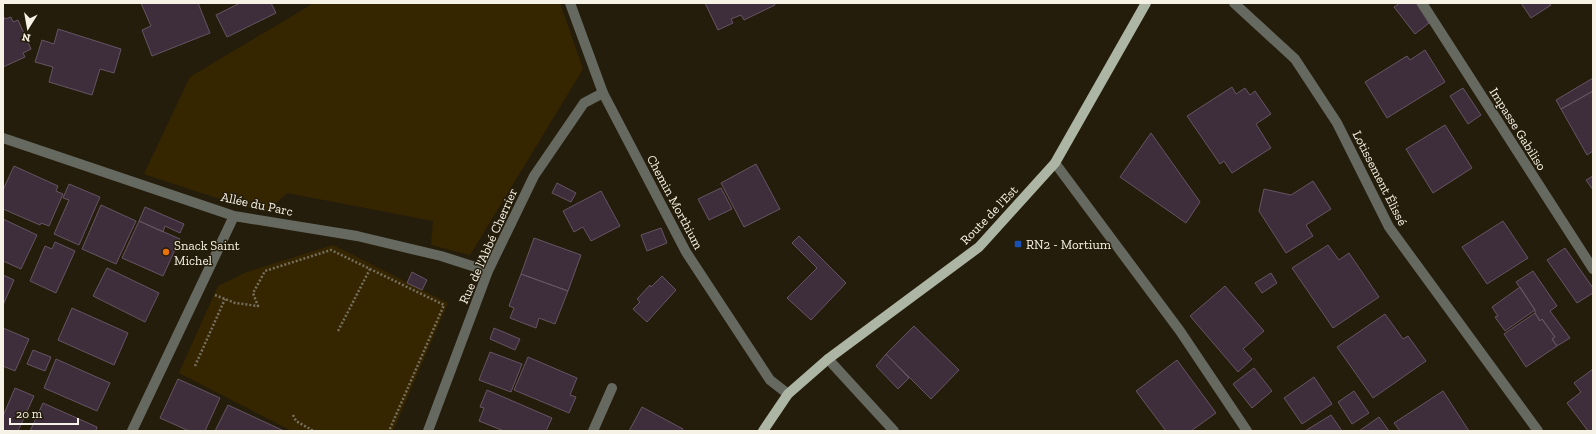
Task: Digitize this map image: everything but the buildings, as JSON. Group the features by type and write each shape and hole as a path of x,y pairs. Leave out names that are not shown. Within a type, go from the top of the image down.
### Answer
{"main road":[{"name":"Route de l'Est","path":"763,431 788,394 828,360 979,247 1055,163 1146,3"}],"street":[{"name":"Lotissement Élissé","path":"1234,3 1295,59 1337,123 1388,227 1538,431"},
{"name":"Impasse Gabiliso","path":"1422,3 1593,269"},
{"name":"Chemin Morthium","path":"573,4 603,93 686,252 770,380 788,394"},
{"name":"Rue de l'Abbé Cherrier","path":"428,431 488,271 534,176 584,103 603,93"},
{"name":"Allée du Parc","path":"3,138 234,216 357,236 441,256 488,271"},
{"path":"1055,163 1180,331 1247,431"},
{"path":"132,431 234,216"},
{"path":"828,360 894,431"},
{"path":"593,431 612,388"}],"path":[{"path":"215,295 234,303 258,306 253,293 265,271 332,250 425,294 444,305 389,431"},
{"path":"338,331 370,269"},
{"path":"194,366 225,299"},
{"path":"293,415 296,421 312,430 311,431"}],"shaded area":[{"path":"314,3 560,3 583,69 470,255 431,245 433,221 287,193 267,212 235,204 144,174 190,77"},
{"path":"333,245 448,303 393,431 292,431 179,373 218,286 247,272"}],"place":[{"name":"RN2 - Mortium","path":"1018,244"},
{"name":"Snack Saint Michel","path":"166,252"}]}
